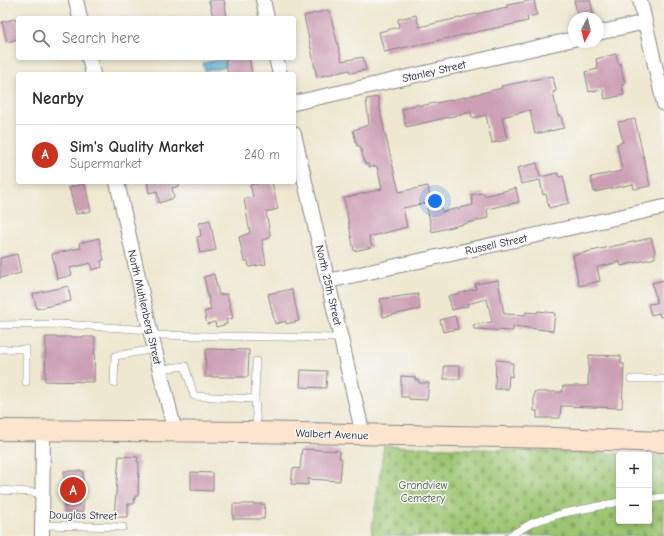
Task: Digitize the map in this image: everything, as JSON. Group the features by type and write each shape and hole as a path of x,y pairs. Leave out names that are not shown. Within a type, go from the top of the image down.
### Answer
{"main road":[{"name":"Walbert Avenue","path":"0,430 257,432 554,438 664,442"}],"street":[{"path":"76,0 80,16"},
{"path":"263,0 267,16"},
{"path":"640,0 664,104"},
{"path":"604,32 645,22"},
{"name":"Stanley Street","path":"296,103 568,40"},
{"path":"90,60 92,72"},
{"path":"276,60 280,72"},
{"name":"North 25th Street","path":"296,143 363,435"},
{"name":"North Muhlenberg Street","path":"117,184 150,332 175,432"},
{"name":"Russell Street","path":"328,281 664,207"},
{"path":"42,530 43,431"}],"lane":[{"path":"0,325 61,324 150,332 341,338"},
{"path":"0,349 26,349 26,382"},
{"path":"114,383 115,356 155,349"},
{"path":"256,361 255,399 257,432"},
{"path":"160,369 185,366 194,396 255,399"},
{"path":"631,379 664,379"},
{"path":"0,490 43,493"},
{"path":"652,499 664,498"},
{"path":"509,536 534,522 564,513 616,503"},
{"name":"Douglas Street","path":"42,530 123,527"}],"green space":[{"name":"Grandview Cemetery","path":"384,446 616,453 616,524 652,524 652,455 664,455 664,536 371,536"}],"water":[{"path":"216,60 224,60 226,67 205,72 203,63"}],"building":[{"path":"209,0 224,0 227,16 213,16"},
{"path":"534,0 537,15 527,17 528,21 384,52 379,32 399,27 398,19 416,15 419,27 507,7 507,5"},
{"path":"574,0 590,0 593,12 577,12"},
{"path":"329,10 342,61 363,57 366,70 350,73 350,70 317,77 304,16"},
{"path":"15,19 16,40 7,42 2,22"},
{"path":"616,54 618,64 620,63 625,84 622,85 624,95 605,99 603,89 589,92 585,72 598,69 596,59"},
{"path":"225,60 249,60 252,72 228,72"},
{"path":"553,76 556,91 553,92 558,116 561,116 564,128 535,134 530,110 502,117 507,140 492,143 486,115 472,118 471,112 406,127 402,109 419,104 419,106 452,100 502,88 501,86"},
{"path":"378,97 399,192 428,186 431,202 403,208 407,227 369,237 372,247 354,251 344,198 382,189 377,166 369,167 368,164 365,164 360,146 357,146 353,130 369,125 366,99"},
{"path":"635,119 650,186 634,189 633,184 594,192 591,177 622,171 617,144 623,142 618,122"},
{"path":"537,163 540,177 558,173 559,177 563,176 569,203 549,208 546,194 543,195 540,180 521,184 517,168"},
{"path":"85,184 91,211 76,214 69,187"},
{"path":"147,184 179,184 179,186 172,188 174,198 159,203 157,191 149,193"},
{"path":"272,184 278,209 266,212 270,238 262,240 266,264 249,267 248,261 244,261 239,237 250,233 244,199 253,197 250,185"},
{"path":"516,188 519,202 487,209 488,218 432,232 427,207 440,204 442,212 473,205 471,195 483,193 484,196"},
{"path":"210,220 216,250 200,253 197,237 201,236 199,223"},
{"path":"99,238 104,260 101,261 102,267 92,270 91,263 70,268 72,275 57,279 52,254 81,248 79,243"},
{"path":"651,238 655,251 655,258 621,266 620,262 597,267 600,281 579,286 573,255"},
{"path":"17,254 21,273 0,278 0,258"},
{"path":"214,274 219,295 227,294 233,318 226,320 227,324 216,327 215,322 207,324 204,312 211,310 204,277"},
{"path":"498,280 504,314 525,315 526,312 537,313 538,311 555,313 553,331 513,326 513,331 474,329 473,325 492,322 487,299 467,304 468,306 452,310 448,296 476,289 475,284"},
{"path":"664,280 664,316 660,317 659,313 651,315 648,304 657,303 652,283"},
{"path":"68,286 71,301 37,309 33,294"},
{"path":"292,289 299,321 286,324 286,321 275,324 268,294"},
{"path":"418,294 420,309 383,317 380,299"},
{"path":"455,316 458,329 443,332 440,320"},
{"path":"46,337 95,337 94,382 45,381"},
{"path":"206,349 249,350 248,377 205,377"},
{"path":"589,355 621,356 621,364 624,364 622,408 561,406 560,418 537,418 537,411 534,411 534,392 562,392 563,386 588,386"},
{"path":"496,360 510,361 510,363 513,363 512,377 509,376 508,389 495,389"},
{"path":"444,366 460,366 460,379 444,379"},
{"path":"301,370 327,371 326,388 300,387"},
{"path":"401,376 415,377 415,380 419,380 419,383 429,383 427,400 401,397"},
{"path":"302,449 340,451 339,458 342,459 340,481 308,479 308,485 291,484 293,468 300,469"},
{"path":"119,456 138,457 137,462 139,462 138,496 135,496 134,504 128,504 128,517 114,517"},
{"path":"64,471 83,471 83,512 65,512"},
{"path":"191,472 213,473 213,491 191,490"},
{"path":"233,504 265,504 264,519 233,519"}],"place":[{"name":"Sim's Quality Market","path":"73,490"}]}
